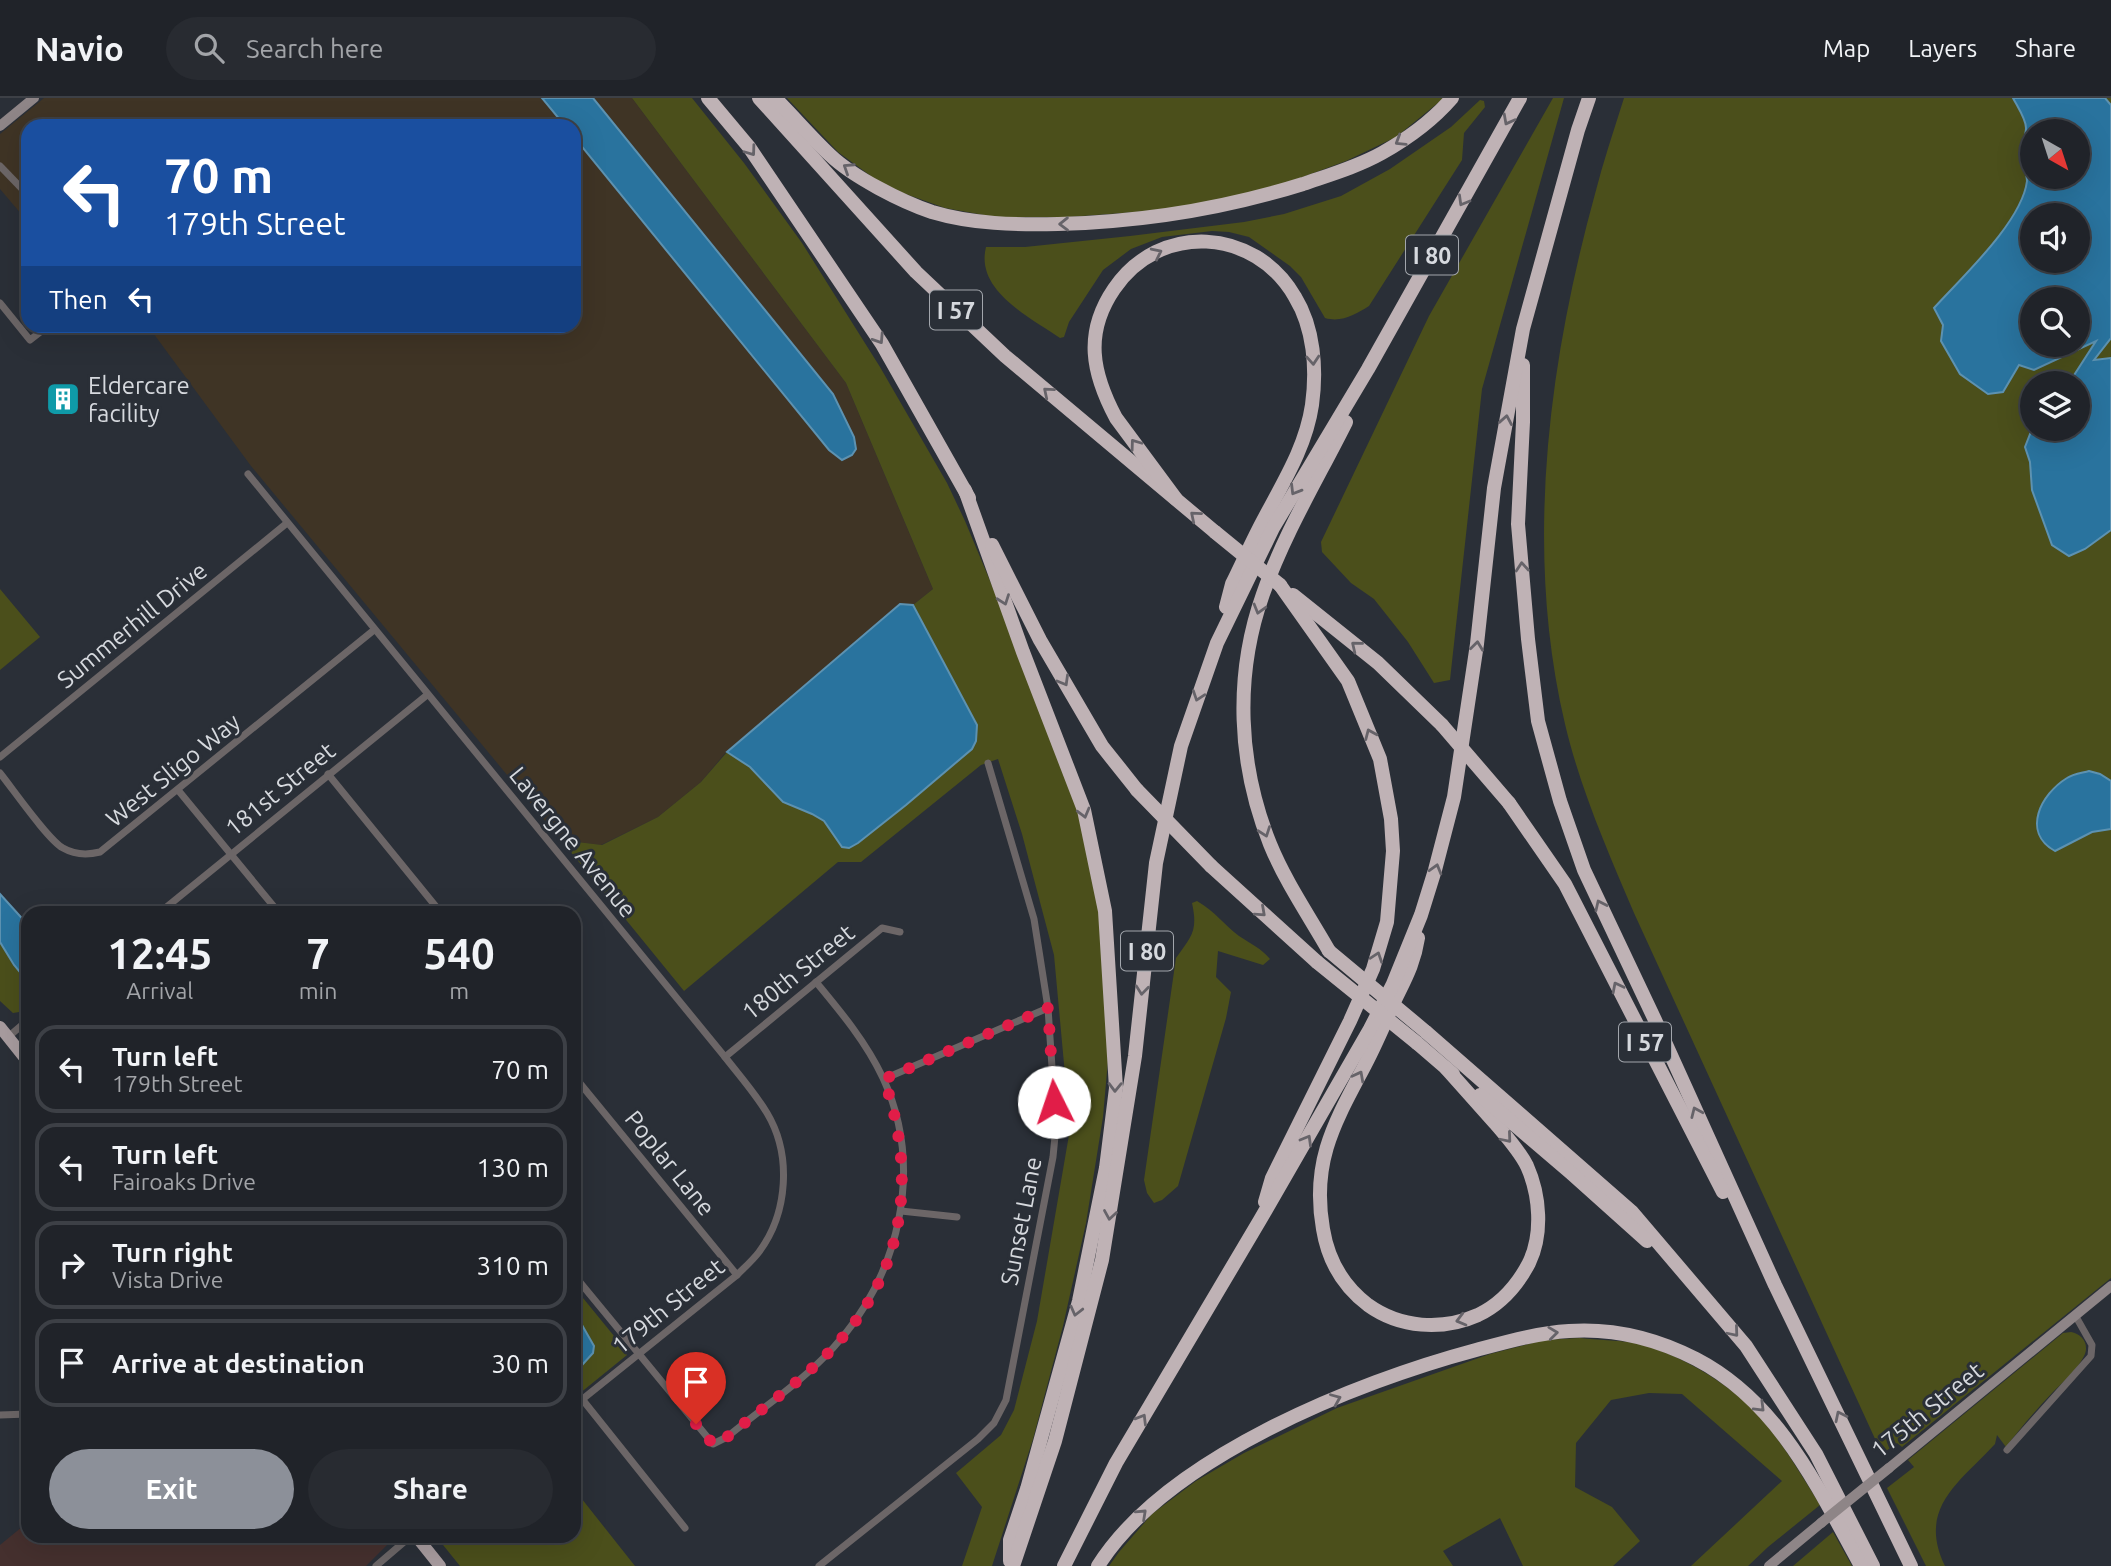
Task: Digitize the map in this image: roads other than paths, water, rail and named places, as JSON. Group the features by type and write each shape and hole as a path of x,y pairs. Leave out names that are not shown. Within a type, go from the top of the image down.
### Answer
{"highway":[{"path":"708,98 749,147 882,344 965,490 1040,640 1102,746 1137,790 1211,866 1317,962 1422,1037 1514,1145 1526,1164 1534,1185 1538,1224 1531,1258 1513,1289 1486,1311 1470,1318 1452,1323 1418,1325 1375,1310 1345,1284 1327,1248 1319,1205 1321,1174 1328,1140 1367,1062 1414,960 1421,915"},
{"name":"I 57","path":"759,98 916,272 1005,356 1280,585 1312,618 1378,663 1442,726 1509,803 1565,884 1703,1156 1775,1285 1912,1566"},
{"path":"775,98 832,158 884,191 943,214 968,220 1025,225 1101,223 1182,214 1261,197 1339,172 1380,154 1415,132 1452,98"},
{"name":"I 80","path":"1011,1566 1055,1441 1102,1260 1135,1056 1156,863 1181,746 1217,643 1273,527 1368,369 1520,98"},
{"path":"1064,1566 1116,1463 1370,1029 1421,915 1436,870 1454,797 1477,644 1494,488 1523,329 1589,98"},
{"path":"1175,499 1109,405 1094,360 1097,325 1106,301 1119,281 1143,260 1177,244 1201,241 1224,243 1259,258 1278,273 1288,286 1303,314 1313,351 1314,370 1312,406 1302,444 1232,584 1217,643"},
{"path":"1523,329 1523,422 1518,524 1538,721 1560,801 1584,870 1775,1285"},
{"path":"1368,369 1355,405 1278,557 1263,594 1246,662 1243,703 1247,769 1260,817 1282,870 1329,951 1422,1037 1632,1212 1690,1280 1746,1346 1816,1454 1873,1566"},
{"path":"965,490 1023,652 1084,810 1105,911 1116,1088 1106,1168 1084,1275 1059,1378 1010,1540 1011,1566"},
{"path":"1260,1220 1272,1178 1373,969 1387,922 1391,890 1391,819 1380,759 1348,681 1312,618"},
{"path":"1446,1068 1571,1172 1690,1280"},
{"path":"1098,1566 1119,1537 1183,1479 1261,1434 1405,1371 1523,1338 1579,1331 1624,1334 1661,1344 1700,1361 1745,1392 1783,1433 1801,1459 1861,1566"}],"main road":[{"path":"4,1032 21,1053"},
{"path":"419,1543 440,1566"}],"street":[{"path":"0,126 34,98"},
{"path":"0,166 21,188"},
{"path":"0,303 21,329"},
{"path":"24,333 30,340 39,333"},
{"name":"Lavergne Avenue","path":"248,474 724,1057 768,1115 781,1149 784,1186 776,1220 765,1243 752,1261"},
{"name":"Summerhill Drive","path":"0,757 287,523"},
{"name":"West Sligo Way","path":"0,773 58,845 82,854 95,853 106,848 374,630"},
{"name":"181st Street","path":"168,906 427,695"},
{"name":"Sunset Lane","path":"820,1566 978,1439 994,1423 1003,1408 1053,1157 1056,1126 1048,1008 1034,919 988,763"},
{"path":"328,774 435,906"},
{"path":"178,790 273,906"},
{"name":"180th Street","path":"724,1057 882,928 900,932"},
{"path":"581,1284 713,1444 727,1437 818,1363 852,1326 876,1290 886,1267 901,1210 902,1153 897,1120 884,1079 856,1031 816,982"},
{"path":"884,1079 1048,1008"},
{"path":"4,1032 21,1024"},
{"name":"Poplar Lane","path":"581,1085 737,1275"},
{"path":"901,1210 957,1217"},
{"name":"179th Street","path":"582,1399 752,1261"},
{"name":"175th Street","path":"1769,1566 2111,1286"},
{"path":"2007,1450 2091,1356 2092,1345 2076,1315"},
{"path":"582,1399 685,1528"},
{"path":"0,1415 21,1414"},
{"path":"376,1566 404,1543"}],"water":[{"path":"542,98 593,98 833,394 854,437 856,449 852,455 842,460 829,450 581,146 581,119 559,119"},
{"path":"2013,98 2105,98 2111,105 2111,338 2094,360 2111,358 2111,530 2085,549 2069,556 2052,545 2032,490 2030,462 2025,447 2027,441 2090,441 2090,371 2077,371 2086,357 2090,357 2090,350 2096,341 2090,344 2090,287 2020,287 2020,357 2062,357 2034,370 2019,365 2003,392 1988,394 1960,374 1941,341 1943,325 1934,308 1989,249 2014,214 2025,189 2090,189 2090,119 2023,117"},
{"path":"900,604 913,605 977,725 976,741 972,749 858,843 849,848 842,847 824,821 783,802 750,767 727,752"},
{"path":"2089,771 2111,781 2111,829 2092,832 2055,851 2039,834 2038,813 2049,793 2058,785 2067,778"},
{"path":"0,894 21,917 21,973 0,942"},
{"path":"581,1323 594,1346 593,1353 581,1366"}],"place":[{"name":"Eldercare facility","path":"63,399"}]}
